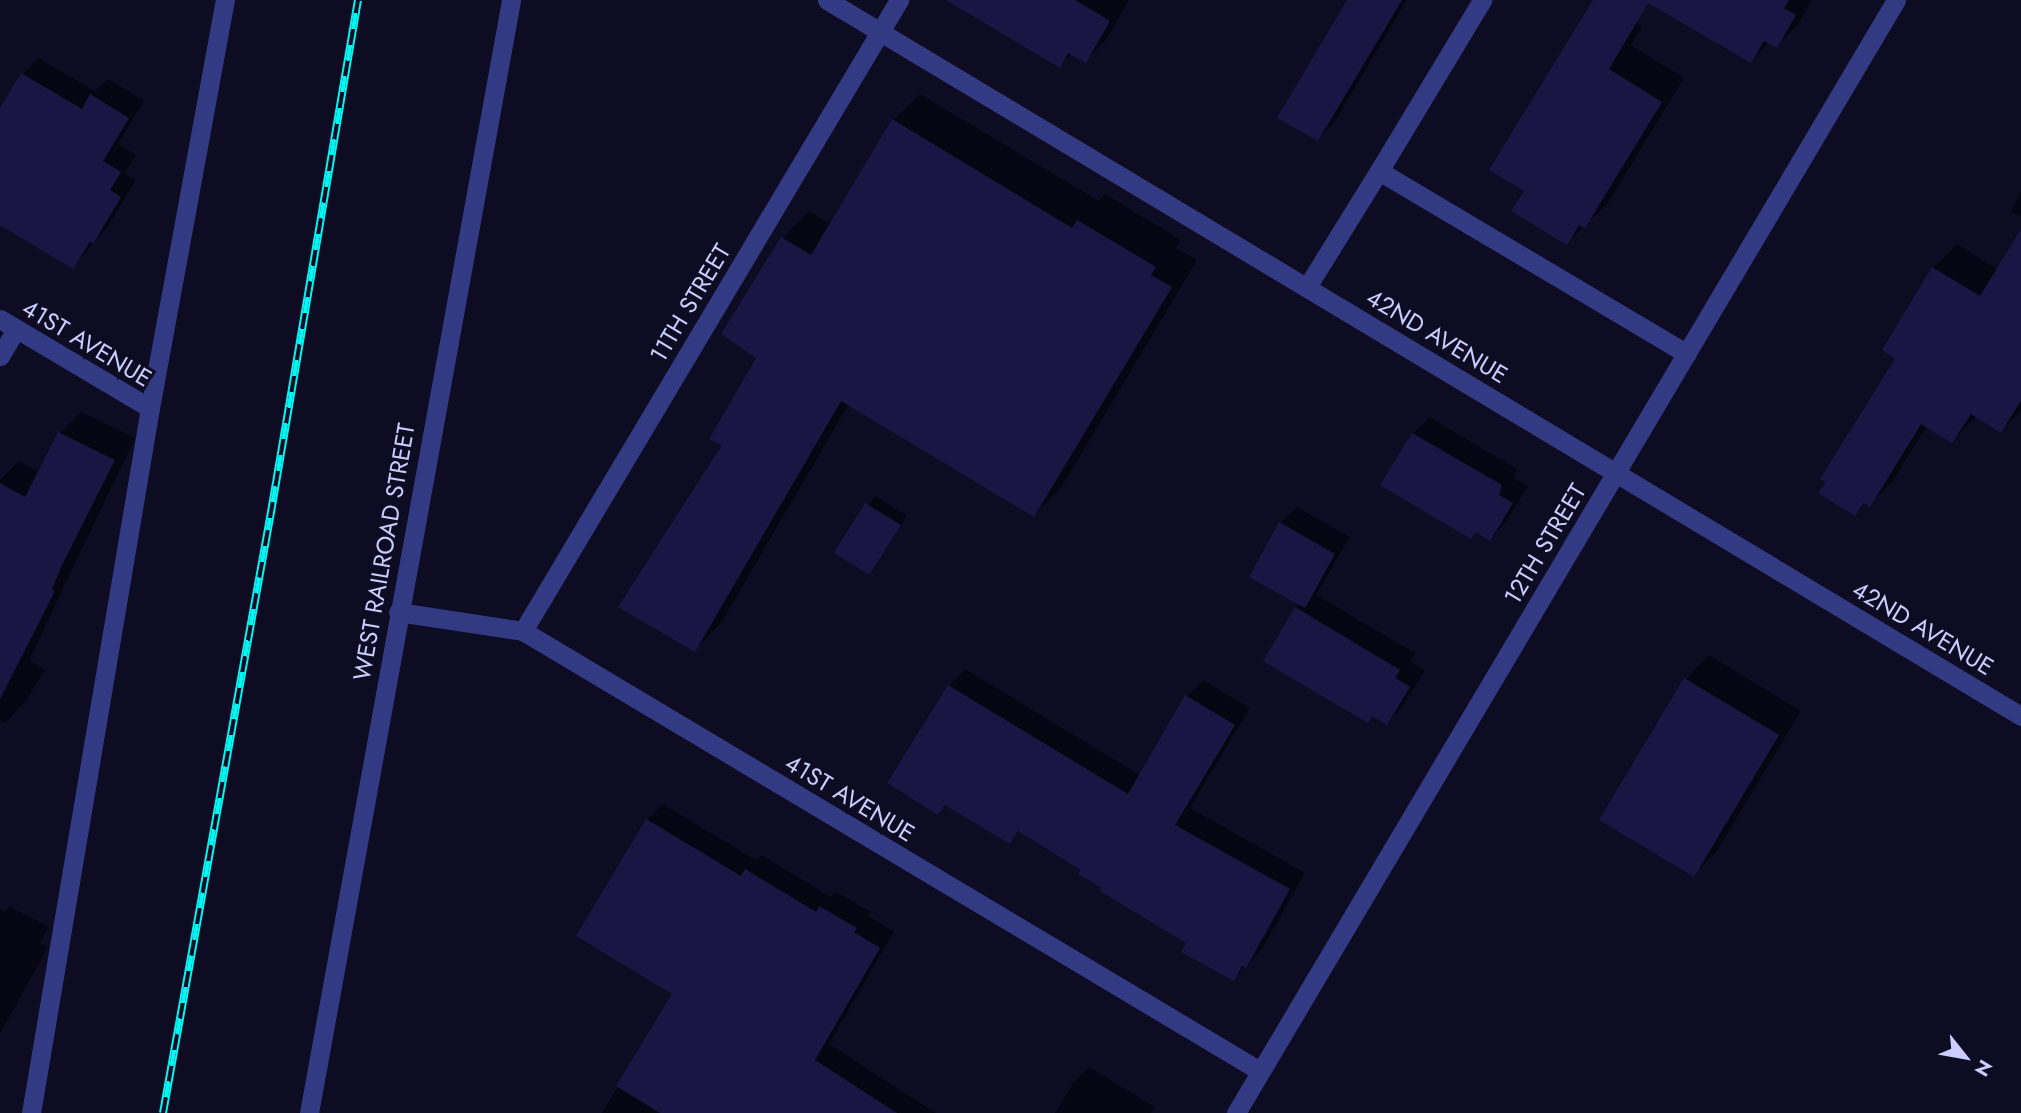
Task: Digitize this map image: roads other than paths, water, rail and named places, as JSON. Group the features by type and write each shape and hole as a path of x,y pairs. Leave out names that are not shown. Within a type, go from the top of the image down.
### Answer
{"street":[{"path":"31,1113 150,408 225,0"},
{"name":"WEST RAILROAD STREET","path":"309,1113 511,0"},
{"name":"42ND AVENUE","path":"827,0 2021,716"},
{"name":"11TH STREET","path":"523,631 899,0"},
{"path":"1307,287 1482,0"},
{"name":"12TH STREET","path":"1236,1113 1896,0"},
{"path":"1379,171 1687,354"},
{"path":"0,356 8,324"},
{"name":"41ST AVENUE","path":"8,324 150,408"},
{"name":"41ST AVENUE","path":"398,612 523,631 1260,1071"}],"railway":[{"path":"163,1113 270,518 358,0"}]}
